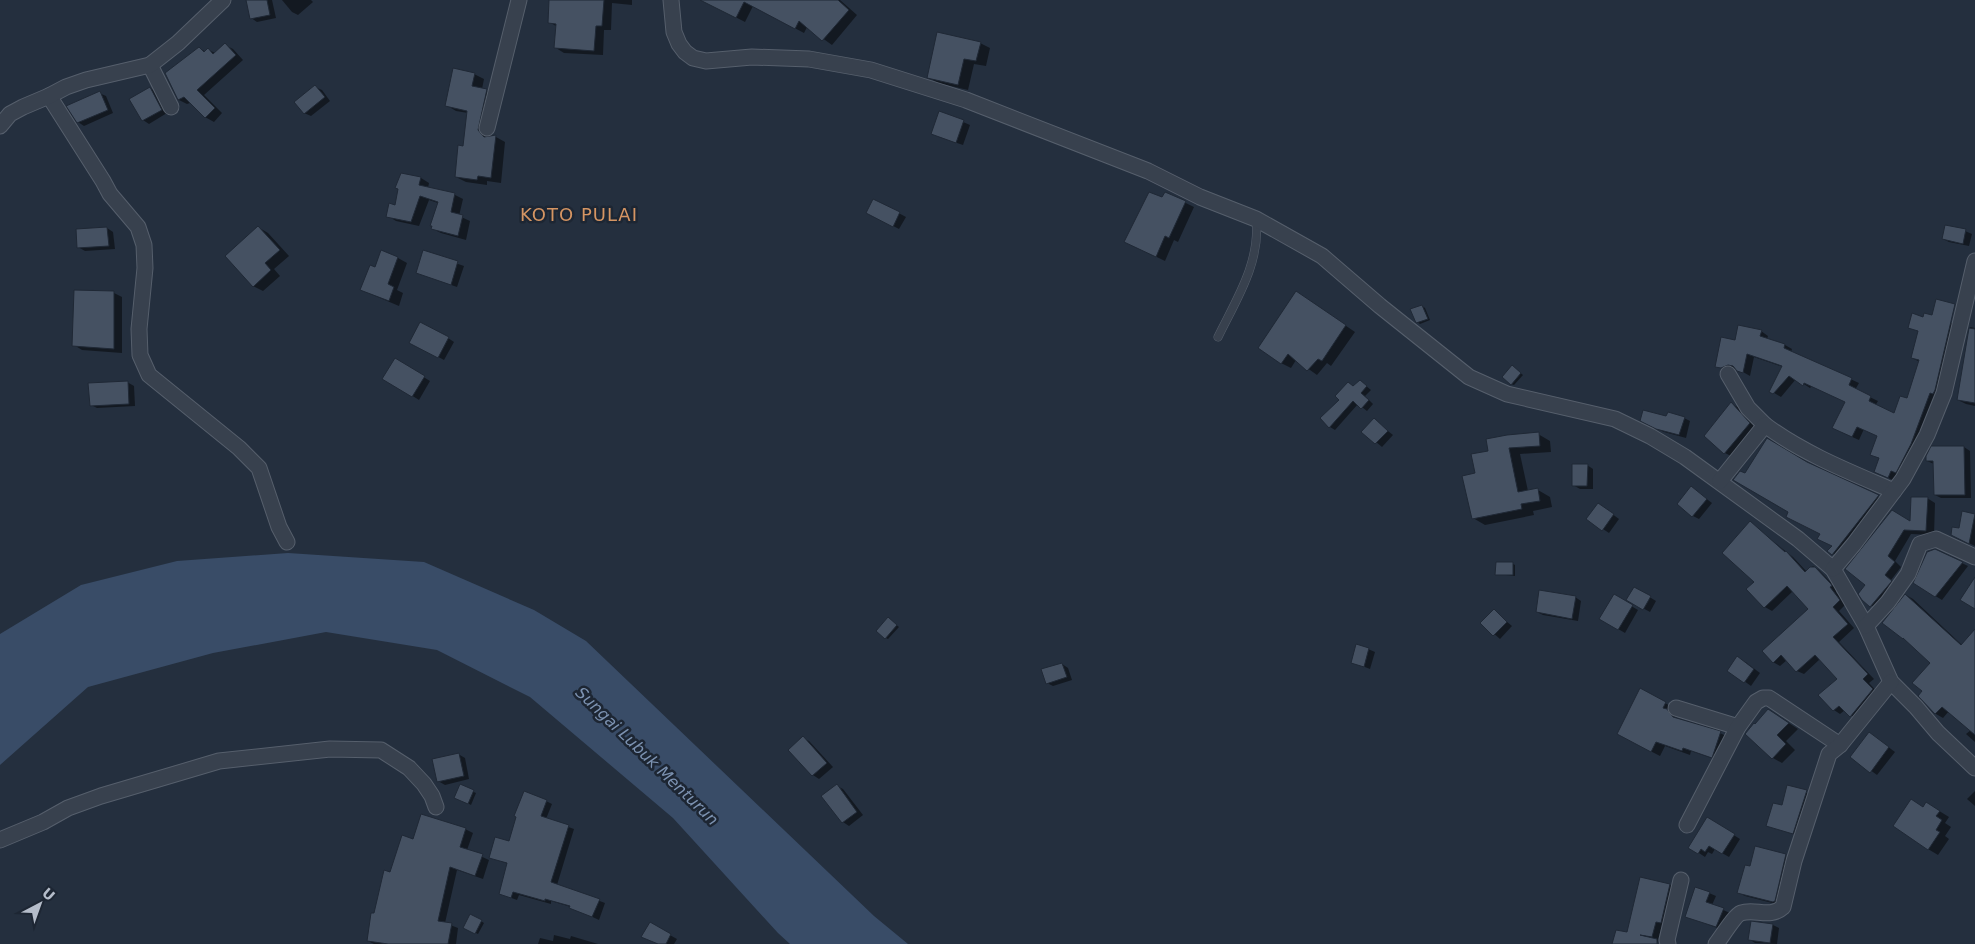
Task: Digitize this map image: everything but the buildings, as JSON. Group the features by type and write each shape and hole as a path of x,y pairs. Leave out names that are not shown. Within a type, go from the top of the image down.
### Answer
{"street":[{"path":"0,126 10,114 66,87 86,80 150,66 178,44 223,0"},
{"path":"487,128 519,0"},
{"path":"671,0 674,32 679,44 693,58 706,61 752,57 809,59 871,70 966,100 1148,171 1200,197 1256,219 1322,256 1380,306 1469,377 1507,394 1615,419 1650,436 1720,481 1805,544 1833,568 1866,626 1891,682 1938,733 1973,761"},
{"path":"150,66 172,107"},
{"path":"49,96 110,194 138,227 144,245 145,268 140,355 148,375 239,448 259,468 279,527 287,542"},
{"path":"1833,568 1904,479 1928,435 1944,393 1975,261"},
{"path":"1728,374 1748,408 1765,425 1804,449 1894,491"},
{"path":"1720,481 1765,425"},
{"path":"1866,626 1888,602 1908,574 1920,544 1936,539 1975,557"},
{"path":"1716,944 1736,917 1742,913 1774,913 1783,906 1794,861 1829,754 1840,744 1891,682"},
{"path":"1687,825 1738,727 1756,702 1763,698 1769,698 1840,744"},
{"path":"1676,708 1738,727"},
{"path":"0,840 43,822 68,808 101,796 219,761 330,749 382,750 409,768 419,778 432,796 436,807"},
{"path":"1668,944 1667,940 1681,880"}],"lane":[{"path":"1218,337 1251,268 1258,236 1256,219"}],"water":[{"name":"Sungai Lubuk Menturun","path":"288,553 424,562 534,610 586,641 874,916 908,944 790,944 673,818 530,697 437,650 326,632 213,653 88,687 0,765 0,634 81,585 177,561"}],"district":[{"name":"KOTO PULAI","path":"579,214"}]}
